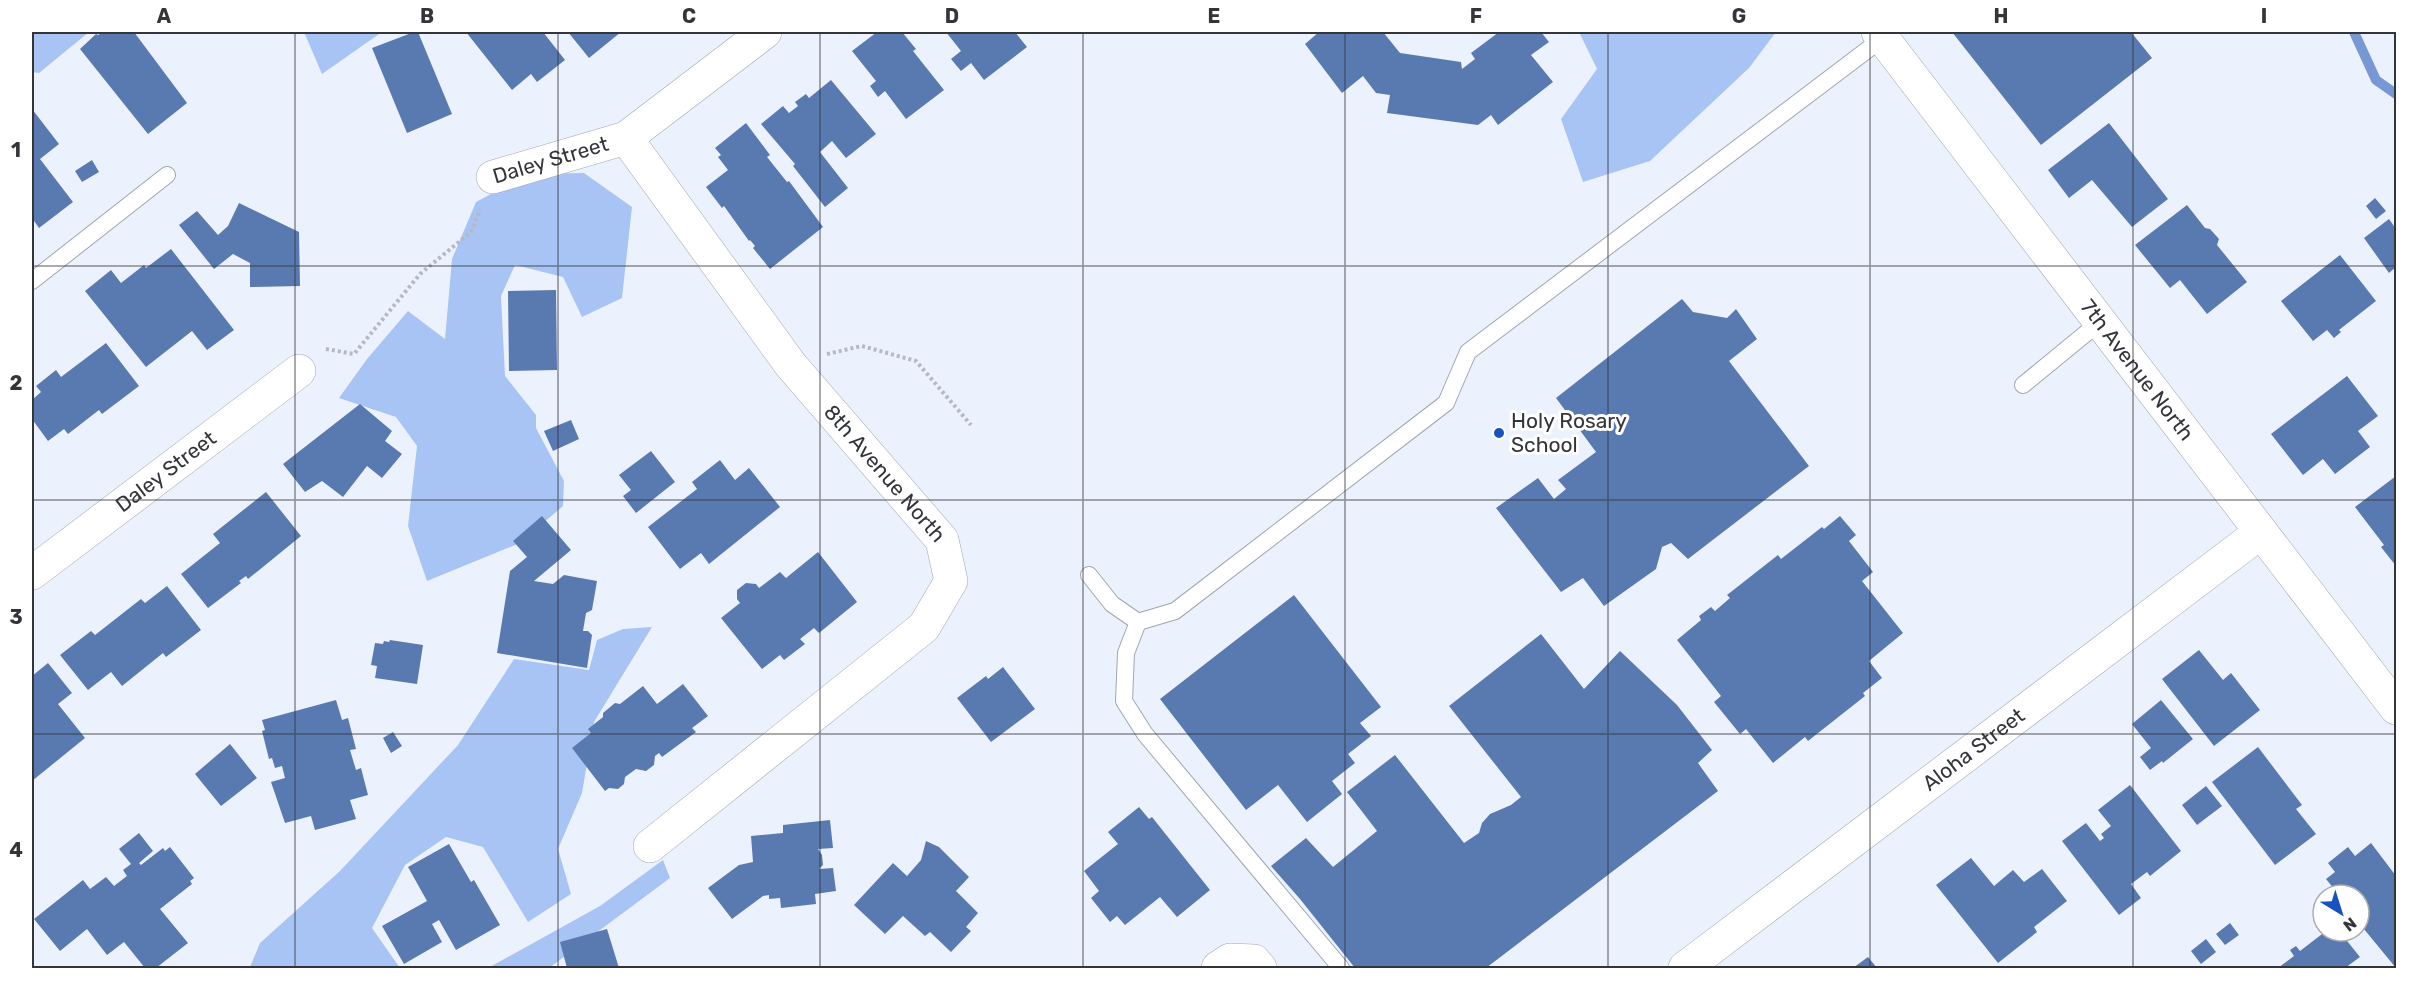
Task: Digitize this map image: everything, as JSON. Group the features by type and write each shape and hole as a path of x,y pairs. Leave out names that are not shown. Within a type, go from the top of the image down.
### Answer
{"street":[{"name":"Daley Street","path":"493,177 626,138 765,32"},
{"name":"7th Avenue North","path":"1881,35 2397,708"},
{"name":"8th Avenue North","path":"626,138 790,364 942,540 951,580 924,627 650,846"},
{"name":"Daley Street","path":"32,573 299,371"},
{"name":"Aloha Street","path":"1685,969 2261,532"}],"lane":[{"path":"1138,622 1175,611 1446,403 1468,352 1881,35"},
{"path":"32,280 167,175"},
{"path":"2023,385 2101,321"},
{"path":"1089,575 1112,604 1138,622"},
{"path":"1138,622 1125,653 1124,701 1145,734 1341,969"}],"path":[{"name":"Daley Street","path":"354,354 420,274 471,232 493,177"},
{"path":"790,364 862,346 916,361 971,425"}],"shaded area":[{"path":"32,32 89,32 39,73 32,72"},
{"path":"304,32 382,32 322,74"},
{"path":"1579,32 1776,32 1749,68 1650,161 1583,182 1561,119 1597,69"},
{"path":"584,173 632,207 622,298 582,317 563,277 515,265 501,296 505,376 536,415 536,428 564,481 563,506 520,543 427,581 408,526 417,446 396,417 339,398 367,359 408,311 445,339 452,259 476,202 528,174"},
{"path":"652,627 594,722 582,793 558,849 571,894 528,922 483,847 446,837 405,865 372,928 400,968 250,967 260,943 340,871 458,745 514,659 589,670 597,640 623,629"},
{"path":"663,860 670,878 549,968 488,968 600,906"}],"building":[{"path":"134,32 187,103 148,134 80,49 96,34"},
{"path":"418,32 452,114 407,133 372,48"},
{"path":"466,32 543,32 565,60 537,82 531,74 512,90"},
{"path":"568,32 621,32 589,58"},
{"path":"877,32 902,32 916,49 913,51 944,90 906,119 885,91 878,97 870,86 876,81 852,51"},
{"path":"946,32 1015,32 1027,47 984,80 971,63 961,71 951,59 961,51"},
{"path":"1319,32 1383,32 1400,53 1461,62 1462,69 1475,59 1471,53 1499,32 1541,32 1549,42 1531,55 1553,82 1498,125 1491,115 1478,125 1387,113 1390,95 1376,93 1363,76 1342,93 1305,44"},
{"path":"1952,32 2131,32 2152,58 2041,145"},
{"path":"831,80 876,134 846,158 832,141 820,152 848,188 825,207 793,166 795,164 761,124 783,106 789,113 798,106 795,102 806,94 809,98"},
{"path":"32,109 59,144 40,159 73,202 39,228 32,218"},
{"path":"746,123 770,155 767,157 787,182 789,181 823,227 770,269 724,206 722,208 706,187 728,170 718,157 721,155 715,148"},
{"path":"2109,123 2168,199 2132,227 2092,180 2069,198 2048,170"},
{"path":"92,160 99,172 82,182 75,171"},
{"path":"2375,198 2386,211 2376,219 2366,206"},
{"path":"239,203 299,232 300,286 250,287 250,263 233,254 214,269 179,225 197,211 218,235 228,226"},
{"path":"2187,205 2205,228 2210,229 2219,239 2217,245 2247,282 2207,314 2180,280 2170,288 2135,245"},
{"path":"2389,219 2396,229 2396,267 2389,273 2364,238"},
{"path":"171,249 234,330 207,350 192,331 146,367 85,291 111,270 121,283 144,265 146,268"},
{"path":"2340,255 2376,301 2339,330 2341,332 2334,338 2327,330 2313,341 2281,301"},
{"path":"556,290 557,370 509,371 508,291"},
{"path":"1682,299 1693,312 1727,318 1736,309 1757,339 1729,361 1809,466 1688,559 1671,543 1662,547 1656,569 1604,606 1583,578 1561,592 1496,508 1538,478 1554,499 1566,489 1558,480 1596,452 1556,398"},
{"path":"106,343 139,386 102,414 99,410 68,434 64,429 48,441 32,419 32,400 41,392 36,386 56,370 61,377"},
{"path":"2347,376 2378,416 2358,431 2370,447 2335,474 2323,459 2303,475 2271,434"},
{"path":"360,404 392,431 385,441 402,454 382,478 367,466 343,497 322,481 305,492 283,464"},
{"path":"571,420 579,439 553,451 544,431"},
{"path":"651,451 675,482 636,513 623,496 631,490 619,475"},
{"path":"720,460 735,480 749,468 780,507 709,564 701,553 680,569 648,527 697,489 692,482"},
{"path":"2396,476 2396,566 2381,547 2384,545 2355,507"},
{"path":"266,492 301,536 248,579 246,576 239,581 241,583 208,608 181,574 220,543 213,534"},
{"path":"542,516 571,550 534,581 553,584 564,575 597,581 592,610 586,613 583,631 588,631 592,635 587,668 497,653 510,571 527,557 513,541"},
{"path":"1840,516 1856,535 1849,541 1873,572 1862,581 1903,633 1869,661 1882,678 1863,693 1865,696 1808,741 1805,737 1773,763 1746,729 1740,734 1714,702 1721,696 1677,640 1701,620 1699,616 1711,607 1715,611 1730,598 1727,595 1778,555 1781,559"},
{"path":"818,552 857,602 819,633 814,628 800,639 805,644 784,660 780,655 762,669 721,618 740,603 737,599 737,590 746,583 756,584 759,588 780,572 786,578"},
{"path":"167,586 201,630 166,657 163,653 122,686 111,672 88,690 60,655 91,631 95,635 141,599 145,603"},
{"path":"1294,595 1381,707 1360,723 1371,736 1348,754 1355,763 1332,781 1342,794 1307,822 1278,785 1246,810 1160,699"},
{"path":"1541,634 1584,689 1620,651 1677,705 1712,750 1698,763 1718,791 1486,968 1355,968 1271,866 1306,838 1333,867 1377,831 1347,792 1395,755 1464,843 1479,833 1482,823 1490,814 1511,805 1521,797 1449,706"},
{"path":"390,640 423,645 417,684 375,678 377,666 371,665 375,643 383,644 384,641 389,642"},
{"path":"2199,650 2223,680 2231,673 2260,710 2214,746 2162,679"},
{"path":"48,663 72,693 58,704 85,738 32,781 32,676"},
{"path":"1003,667 1035,709 991,742 957,698 986,676 988,679"},
{"path":"683,684 708,716 692,728 696,732 662,757 659,753 655,756 654,765 646,771 636,769 625,777 624,784 618,789 609,788 605,791 572,748 591,733 588,729 603,717 603,713 615,703 620,704 643,686 657,704"},
{"path":"336,700 342,720 348,718 356,749 350,750 356,770 361,768 368,795 350,800 356,819 315,830 311,816 285,823 271,782 285,778 282,766 275,768 272,758 269,759 262,731 265,730 262,720"},
{"path":"2161,700 2193,739 2163,763 2162,761 2150,770 2140,757 2151,748 2132,724"},
{"path":"393,732 402,746 391,753 383,738"},
{"path":"230,744 257,778 221,806 195,774"},
{"path":"2258,747 2302,805 2296,809 2316,834 2275,865 2212,782"},
{"path":"2130,785 2181,851 2150,876 2147,872 2131,884 2141,898 2119,915 2062,841 2086,823 2100,841 2104,838 2101,834 2111,826 2098,810"},
{"path":"2206,786 2222,806 2197,825 2182,805"},
{"path":"1139,807 1149,819 1152,817 1210,890 1177,917 1160,897 1125,925 1117,916 1110,922 1091,898 1099,891 1084,871 1118,844 1108,832"},
{"path":"830,820 833,848 818,849 822,855 823,865 819,869 833,868 836,891 815,894 816,904 781,908 780,898 769,899 769,895 763,896 732,919 708,888 739,865 753,862 751,836 783,833 783,825"},
{"path":"139,833 153,851 139,863 141,865 163,848 165,851 170,847 194,878 190,881 192,884 160,909 188,943 156,968 145,968 124,942 107,955 87,929 60,951 34,919 83,880 90,889 106,877 114,886 127,876 123,870 131,864 119,849"},
{"path":"926,841 939,847 969,877 956,891 978,913 966,927 971,931 951,952 930,932 925,936 903,916 885,934 854,905 893,863 907,876 921,860"},
{"path":"2371,843 2396,876 2396,968 2371,938 2371,883 2329,883 2326,879 2335,872 2328,863 2348,847 2355,856"},
{"path":"449,844 471,882 474,880 500,925 456,950 439,920 432,924 442,942 404,964 382,926 427,901 408,867"},
{"path":"1971,858 1994,886 2013,870 2024,882 2042,869 2067,901 2034,927 2037,932 1998,963 1936,885"},
{"path":"2230,923 2239,935 2225,945 2216,934"},
{"path":"607,929 619,968 567,968 560,942"},
{"path":"2206,939 2216,952 2201,964 2191,951"},
{"path":"2311,943 2349,943 2360,957 2345,968 2278,968 2294,956 2290,950 2296,946 2300,951"},
{"path":"1868,957 1877,968 1853,968"}],"waterway":[{"path":"2354,32 2376,80 2396,94"}],"place":[{"name":"Holy Rosary School","path":"1499,433"}]}
